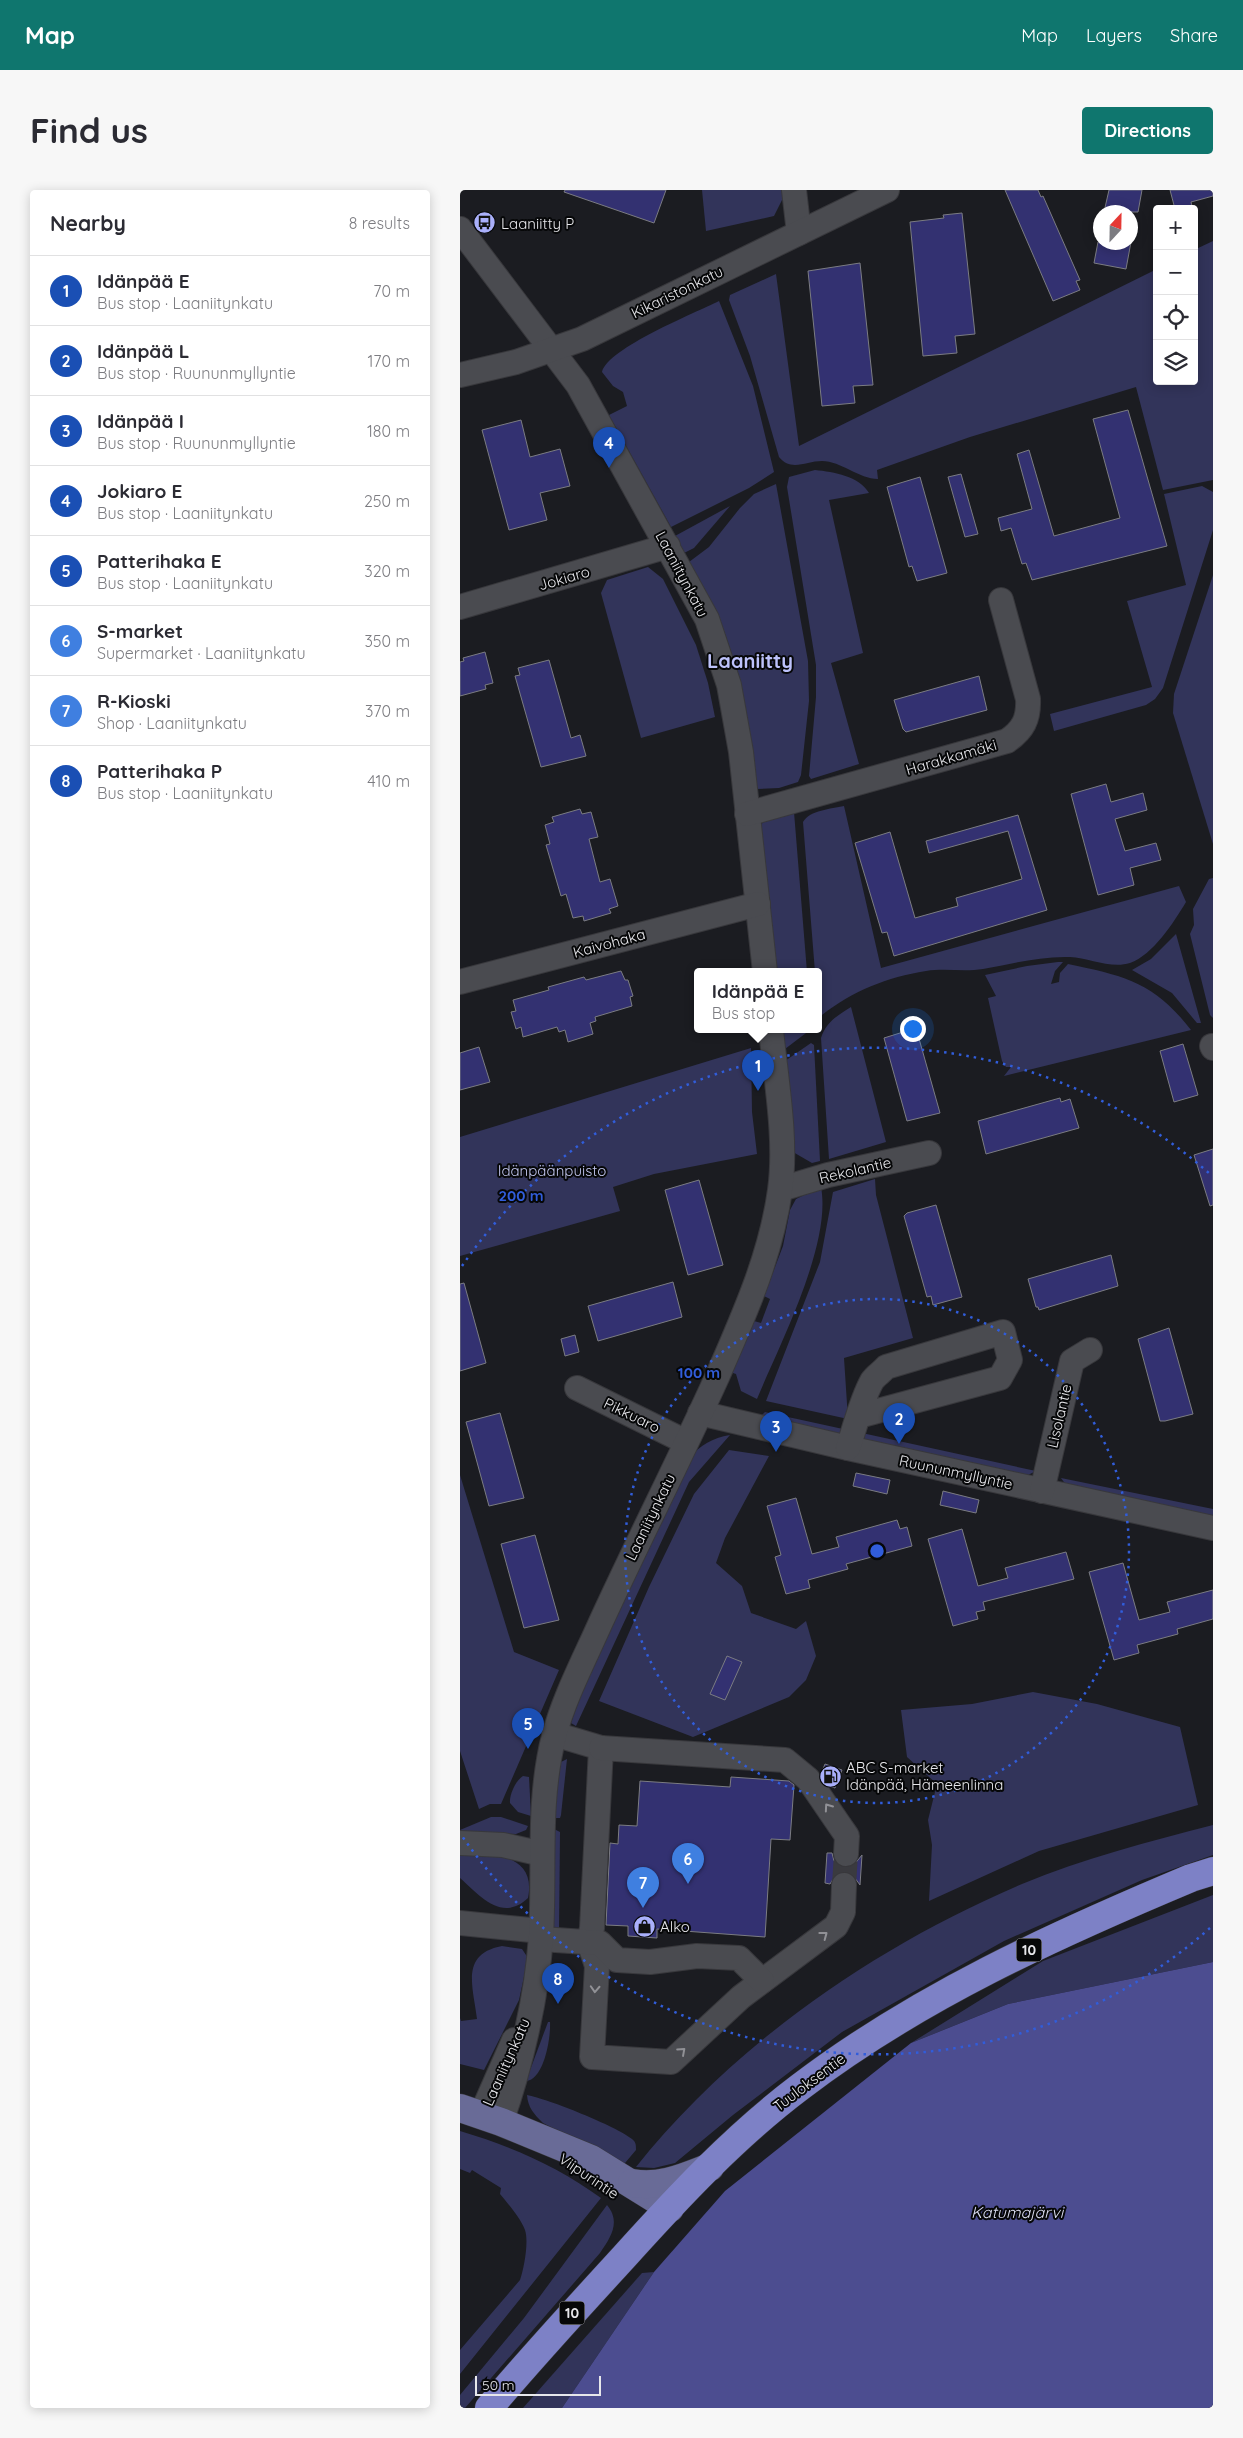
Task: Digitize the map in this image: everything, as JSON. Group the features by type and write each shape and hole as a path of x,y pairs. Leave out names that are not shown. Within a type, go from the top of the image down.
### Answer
{"highway":[{"name":"Tuuloksentie","path":"489,2408 664,2214 746,2130 800,2087 854,2048 940,1996 1048,1940 1190,1878 1213,1871"}],"main road":[{"name":"Viipurintie","path":"491,2119 591,2160 632,2183 664,2214"},
{"name":"Viipurintie","path":"491,2119 664,2214"},
{"name":"Viipurintie","path":"632,2183 647,2185 673,2182 710,2167"}],"street":[{"path":"794,190 799,233"},
{"name":"Kikaristonkatu","path":"460,375 502,366 582,339 887,190"},
{"name":"Laaniitynkatu","path":"460,229 585,396 707,619 729,685 739,743 765,968"},
{"name":"Jokiaro","path":"460,607 668,546"},
{"name":"Harakkamäki","path":"747,814 1007,741 1014,736 1024,726 1029,713 1028,699 1001,600"},
{"name":"Kaivohaka","path":"460,982 758,904"},
{"name":"Laaniitynkatu","path":"491,2119 515,2082 530,2009 541,1935 545,1787 554,1734 578,1673 623,1573 700,1413 763,1270 781,1189 781,1139 771,1033"},
{"name":"Rekolantie","path":"781,1189 828,1175 929,1153"},
{"path":"848,1448 859,1416 873,1380 886,1367 1003,1332 1010,1360 1000,1378 859,1416"},
{"name":"Lisolantie","path":"1042,1491 1072,1361 1090,1350"},
{"name":"Pikkuaro","path":"577,1388 686,1442"},
{"name":"Ruununmyllyntie","path":"700,1413 848,1448 1213,1528"},
{"path":"554,1734 601,1748 785,1760 808,1779 846,1836 846,1854"},
{"path":"601,1748 592,1928 589,1942 597,1966 592,2057 671,2062 741,1998 836,1926 843,1912 844,1884"},
{"path":"460,1842 503,1845 542,1854"},
{"path":"460,1923 600,1943 617,1960 650,1962 697,1956 738,1958 762,1982"}],"green space":[{"path":"702,190 783,190 784,196 774,216 706,231"},
{"path":"1213,241 1213,480 1163,490 1136,387 970,437 877,470 878,479 864,476 829,462 816,461 799,465 789,464 779,457 750,356 729,300 730,295 776,274 799,446 1153,271 1153,385 1198,385 1198,248"},
{"path":"719,301 753,386 774,472 749,488 671,527 609,415 627,406 623,392 613,386 602,372 619,352 635,342"},
{"path":"815,470 853,479 865,487 869,493 829,500 863,653 831,663 859,764 811,779 809,776 816,697 816,665 787,487 789,477"},
{"path":"776,484 808,661 809,701 801,775 798,782 779,788 757,789 745,709 731,650 717,613 689,562 709,547 740,508 754,494"},
{"path":"1202,486 1213,492 1213,530 1163,688 1155,699 1146,705 1054,731 1050,714 1152,687 1127,601 1186,585 1164,494"},
{"path":"730,506 694,548 684,553 675,536"},
{"path":"648,567 663,579 696,645 708,683 715,717 641,738 601,593 607,580"},
{"path":"1213,575 1213,844 1173,713 1174,694"},
{"path":"844,806 881,968 1179,886 1186,902 1155,945 1139,959 1130,963 1115,965 1070,957 1059,957 976,970 926,971 898,977 871,986 834,1006 822,1015 822,968 815,968 803,822 816,812"},
{"path":"794,812 807,968 776,968 760,827 763,822"},
{"path":"1213,878 1213,1018 1210,1015 1190,934 1194,925 1193,909 1209,879"},
{"path":"1176,934 1201,1023 1197,1023 1172,993 1132,970 1151,959"},
{"path":"1063,962 1055,971 1051,984 1059,982 1060,973 1068,964 1122,978 1151,991 1164,1001 1191,1030 1004,1076 1011,1067 1006,1067 1002,1061 988,998 996,996 985,975"},
{"path":"851,1007 886,1142 829,1159 821,1038 829,1024"},
{"path":"783,1033 806,1033 785,1049"},
{"path":"811,1043 814,1045 820,1161 812,1163 793,1152 785,1061"},
{"name":"Idänpäänpuisto","path":"751,1048 752,1112 757,1154 654,1174 613,1187 620,1211 460,1256 460,1137"},
{"path":"875,1179 876,1195 913,1338 844,1358 848,1419 766,1401 820,1262 833,1192"},
{"path":"821,1187 822,1210 819,1237 811,1265 790,1324 757,1399 741,1391 736,1374 730,1372 754,1321 761,1323 770,1299 764,1296 783,1246 790,1210 796,1199"},
{"path":"765,1412 843,1429 843,1432 837,1435 759,1418"},
{"path":"862,1433 1036,1471 1026,1476 860,1439"},
{"path":"730,1435 689,1482 576,1726 571,1723 584,1687 689,1458 707,1443"},
{"path":"729,1450 769,1456 725,1538 716,1563 742,1586 751,1613 796,1629 806,1621 816,1656 806,1680 789,1697 693,1737 599,1701 649,1587 694,1494"},
{"path":"460,1475 514,1652 559,1670 501,1804 490,1804 479,1809 460,1751"},
{"path":"1061,1478 1213,1509 1213,1517 1066,1485"},
{"path":"1033,1692 1097,1704 1180,1727 1198,1805 1039,1851 929,1901 932,1845 928,1820 937,1784 907,1757 901,1710 972,1704"},
{"path":"567,1759 561,1815 560,1818 553,1818 561,1762"},
{"path":"523,1776 529,1777 531,1816 518,1812 510,1803 514,1788"},
{"path":"491,1817 501,1817 528,1826 526,1830 516,1834 460,1832 460,1830"},
{"path":"1213,1825 1213,1855 1142,1880 1004,1941 842,2032 733,2115 675,2163 654,2168 636,2167 675,2122 718,2079 763,2039 811,2002 862,1968 914,1937 1022,1884 1069,1866 1116,1851"},
{"path":"554,1829 560,1832 559,1930 553,1928"},
{"path":"460,1851 498,1855 519,1864 526,1872 529,1883 528,1898 518,1905 509,1908 491,1904 460,1878"},
{"path":"1213,1895 1213,1962 1008,2004 911,2043 1043,1961"},
{"path":"502,1946 522,1949 528,1958 519,2000 484,2070 460,2064 460,2018 461,2021 477,2019 472,1984 472,1973 475,1964 480,1956 489,1950"},
{"path":"548,2022 550,2022 548,2047 542,2066 532,2079 526,2081"},
{"path":"527,2095 565,2107 612,2127 633,2140 636,2144 636,2150 625,2163 618,2162 543,2123 532,2110"},
{"path":"460,2131 498,2143 534,2158 601,2198 460,2374 460,2350 520,2280 526,2248 526,2235 523,2225 500,2194 501,2188 472,2170 470,2173 460,2169"},
{"path":"607,2205 611,2211 614,2223 611,2235 600,2253 465,2408 460,2408 460,2395 524,2318"},
{"path":"654,2272 562,2408 523,2408 642,2273"}],"water":[{"name":"Katumajärvi","path":"1213,1962 1213,2408 562,2408 654,2272 725,2191 911,2043 1008,2004"}],"building":[{"path":"565,190 666,190 654,223 564,192"},
{"path":"1005,190 1038,190 1041,197 1043,196 1080,280 1076,281 1080,290 1053,301"},
{"path":"1109,190 1142,190 1138,212 1138,205 1106,205"},
{"path":"1170,190 1213,190 1213,196 1191,202 1192,205 1174,205"},
{"path":"962,213 975,334 955,336 957,353 923,356 910,222 944,218 943,215"},
{"path":"1096,250 1130,250 1126,269 1094,263"},
{"path":"860,263 873,385 853,386 855,403 822,406 808,271"},
{"path":"1128,410 1167,546 1032,580 1026,563 1022,564 1011,528 1001,531 998,518 1032,509 1017,454 1029,450 1054,536 1120,518 1093,419"},
{"path":"521,420 530,457 560,449 570,486 540,493 547,520 509,530 482,430"},
{"path":"961,474 978,534 965,537 948,477"},
{"path":"920,477 947,573 917,581 912,566 909,567 887,487"},
{"path":"485,652 493,683 485,685 486,689 460,696 460,662 464,661 463,658"},
{"path":"549,660 571,738 580,735 586,756 541,767 515,676 520,675 518,668"},
{"path":"979,676 987,710 906,732 903,729 894,700"},
{"path":"1106,784 1111,802 1143,793 1147,810 1115,819 1125,851 1156,843 1161,860 1130,868 1134,885 1098,895 1071,794"},
{"path":"580,809 582,814 591,812 598,837 589,839 600,882 610,879 618,906 609,909 611,913 584,921 583,916 573,918 566,894 561,896 546,845 550,844 545,825 554,822 552,817"},
{"path":"1018,815 1047,910 894,956 887,932 882,933 855,843 890,832 915,918 958,906 956,898 1022,879 1008,831 929,853 926,841"},
{"path":"621,971 625,980 628,980 633,996 630,997 632,1006 595,1017 596,1021 590,1023 593,1034 568,1042 565,1030 559,1032 557,1027 523,1037 521,1027 516,1029 511,1012 516,1011 513,1000 549,990 548,987 584,977 586,980"},
{"path":"916,1028 940,1113 907,1121 884,1038"},
{"path":"1183,1044 1198,1095 1174,1102 1160,1051"},
{"path":"479,1047 490,1082 460,1090 460,1053"},
{"path":"1060,1098 1061,1102 1070,1099 1079,1128 986,1154 978,1121"},
{"path":"1213,1149 1213,1205 1210,1206 1194,1155"},
{"path":"699,1180 723,1265 688,1275 665,1190"},
{"path":"936,1205 962,1297 933,1305 931,1296 927,1297 904,1216 907,1213"},
{"path":"1111,1255 1118,1286 1039,1310 1036,1307 1028,1279"},
{"path":"673,1282 682,1317 598,1341 588,1306"},
{"path":"464,1283 486,1363 460,1371 460,1284"},
{"path":"1169,1328 1193,1414 1160,1421 1138,1339"},
{"path":"575,1335 579,1352 565,1356 561,1339"},
{"path":"500,1413 524,1498 489,1506 466,1422"},
{"path":"856,1473 890,1480 887,1494 853,1486"},
{"path":"943,1491 979,1500 976,1513 940,1505"},
{"path":"796,1498 812,1554 839,1547 836,1537 897,1520 900,1529 907,1527 912,1546 846,1564 848,1569 808,1580 810,1588 786,1594 775,1557 781,1555 767,1506"},
{"path":"962,1529 978,1586 1008,1578 1005,1568 1066,1552 1074,1579 983,1602 985,1610 976,1612 978,1619 953,1626 928,1539"},
{"path":"535,1535 559,1620 524,1628 501,1544"},
{"path":"1123,1563 1139,1620 1170,1612 1167,1602 1213,1590 1213,1619 1177,1629 1178,1634 1137,1645 1139,1653 1114,1660 1089,1572"},
{"path":"727,1656 742,1662 725,1700 710,1694"},
{"path":"825,1764 842,1770 835,1788 829,1786 821,1774"},
{"path":"731,1777 789,1781 794,1785 790,1840 771,1839 765,1937 657,1929 657,1938 628,1936 628,1926 606,1925 610,1843 618,1844 619,1825 637,1826 640,1781 730,1787"},
{"path":"827,1853 832,1853 834,1861 845,1868 853,1866 862,1855 860,1885 852,1874 845,1871 837,1873 830,1884 825,1883"}],"tunnel":[{"path":"844,1885 846,1854"}],"place":[{"name":"Laaniitty P","path":"485,223"},
{"name":"Jokiaro E","path":"609,468"},
{"name":"Idänpää E","path":"758,1091"},
{"name":"Idänpää L","path":"899,1444"},
{"name":"Idänpää I","path":"776,1452"},
{"name":"Patterihaka E","path":"528,1749"},
{"name":"ABC S-market Idänpää, Hämeenlinna","path":"830,1776"},
{"name":"S-market","path":"688,1884"},
{"name":"R-Kioski","path":"643,1908"},
{"name":"Alko","path":"644,1926"},
{"name":"Patterihaka P","path":"558,2004"}],"district":[{"name":"Laaniitty","path":"750,660"}]}
